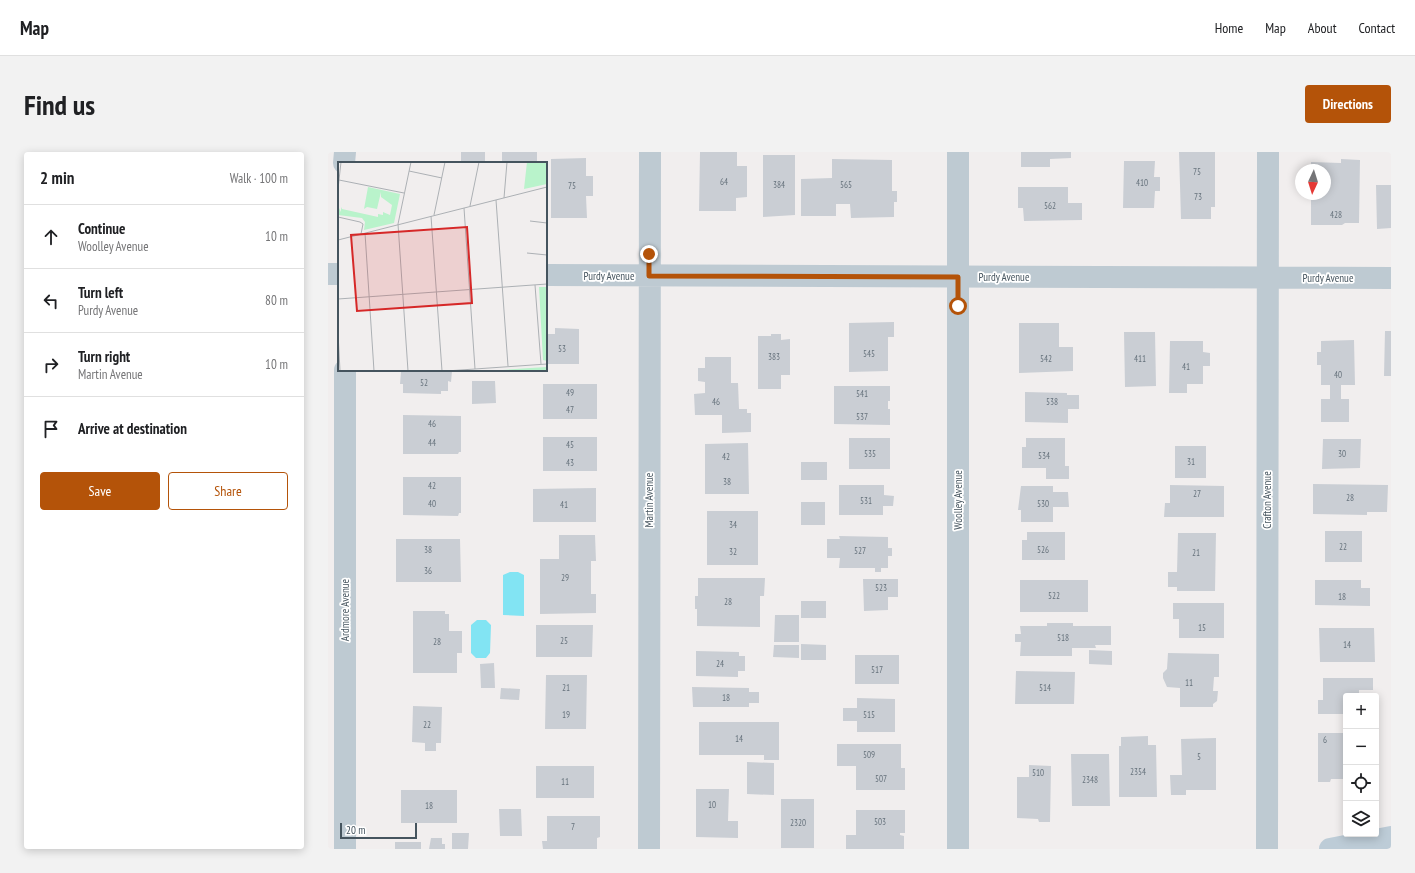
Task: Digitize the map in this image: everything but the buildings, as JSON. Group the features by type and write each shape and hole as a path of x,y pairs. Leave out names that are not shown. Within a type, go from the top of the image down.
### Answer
{"main road":[{"path":"1330,849 1391,837"}],"street":[{"name":"Martin Avenue","path":"649,849 650,152"},
{"name":"Woolley Avenue","path":"958,152 958,849"},
{"name":"Crafton Avenue","path":"1267,849 1268,152"},
{"name":"Purdy Avenue","path":"547,275 1391,278"},
{"name":"Ardmore Avenue","path":"344,371 345,849"}],"water":[{"path":"510,572 518,572 524,575 524,616 503,615 503,575"},
{"path":"477,620 486,620 491,625 490,653 486,658 476,658 471,653 471,625"}],"route":[{"path":"649,254 649,276 958,277 958,306"}]}
